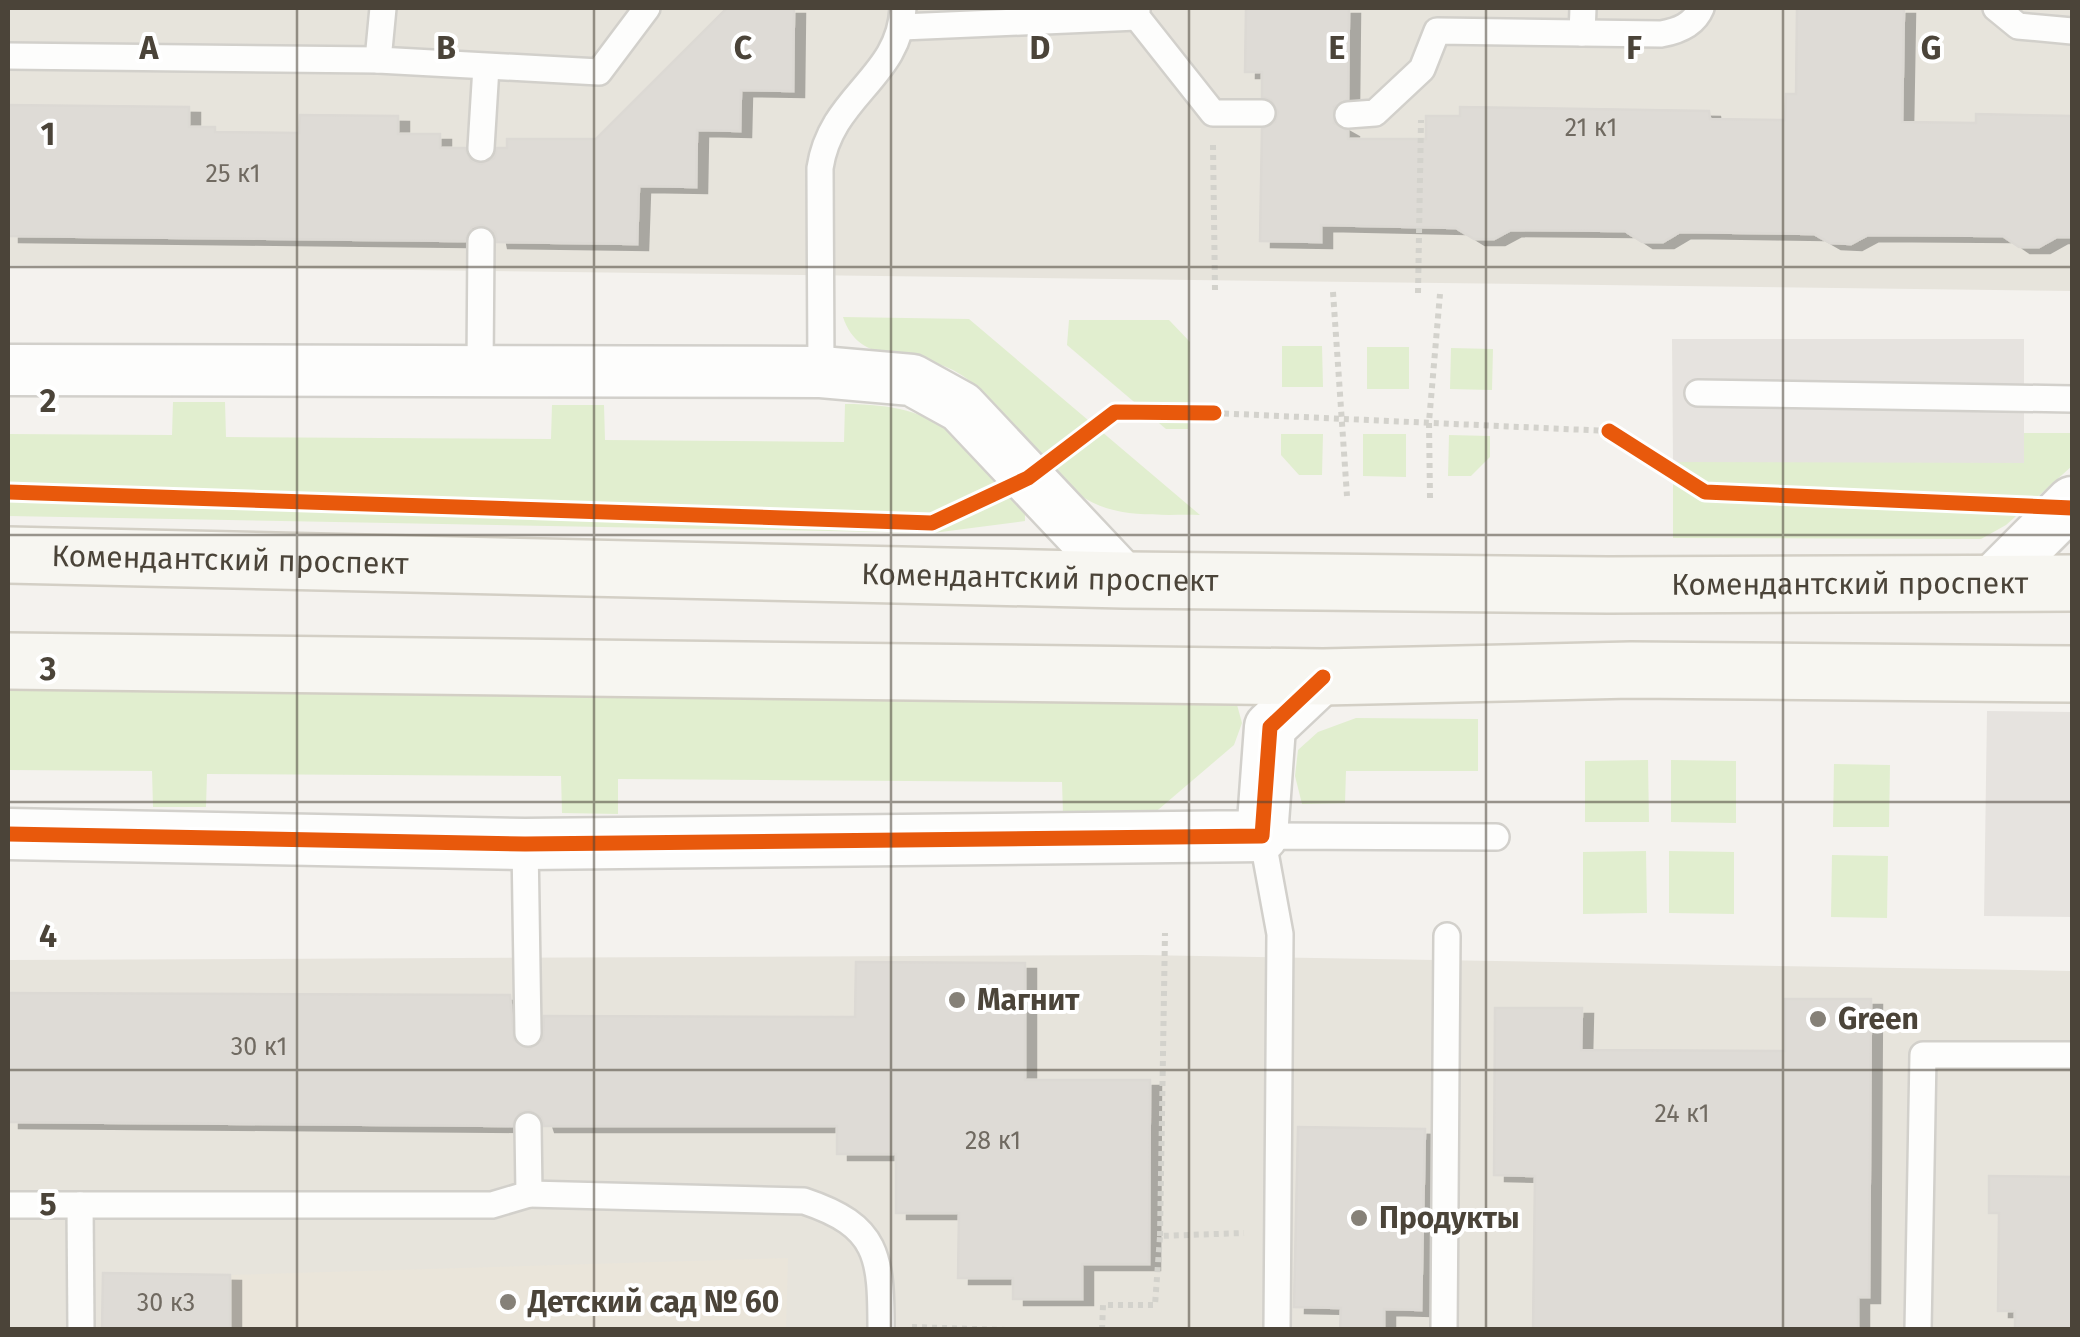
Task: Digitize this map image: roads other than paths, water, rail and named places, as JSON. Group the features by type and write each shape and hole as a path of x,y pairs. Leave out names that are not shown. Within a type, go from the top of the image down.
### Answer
{"main road":[{"name":"Комендантский проспект","path":"8,555 1124,580 1608,586 2072,583"},
{"path":"8,660 1324,677 1620,670 2072,674"}],"street":[{"path":"8,370 821,372 912,380 961,407 1124,580"},
{"path":"1992,582 2072,502"},
{"path":"8,834 526,844 1262,836 1270,727 1324,677"}],"lane":[{"path":"378,60 383,8"},
{"path":"8,56 378,60 599,72 647,8"},
{"path":"1348,115 1375,113 1422,69 1437,19 1583,20 1679,31 1698,16 1701,8"},
{"path":"1996,8 2018,26 2072,31"},
{"path":"821,372 820,168 824,138 839,114 880,71 902,17 1137,12 1213,113 1262,113"},
{"path":"482,148 486,67"},
{"path":"480,369 481,241"},
{"path":"1698,393 2072,399"},
{"path":"1277,1330 1280,934 1262,836 1496,836"},
{"path":"526,844 528,1033"},
{"path":"1444,1330 1447,936"},
{"path":"1918,1330 1923,1055 2072,1056"},
{"path":"528,1126 528,1194"},
{"path":"8,1204 492,1204 528,1194 804,1201 837,1212 867,1236 881,1266 881,1328"},
{"path":"80,1204 82,1330"}],"place":[{"name":"Магнит","path":"957,1000"},
{"name":"Green","path":"1818,1019"},
{"name":"Продукты","path":"1359,1218"},
{"name":"Детский сад № 60","path":"508,1302"}]}
